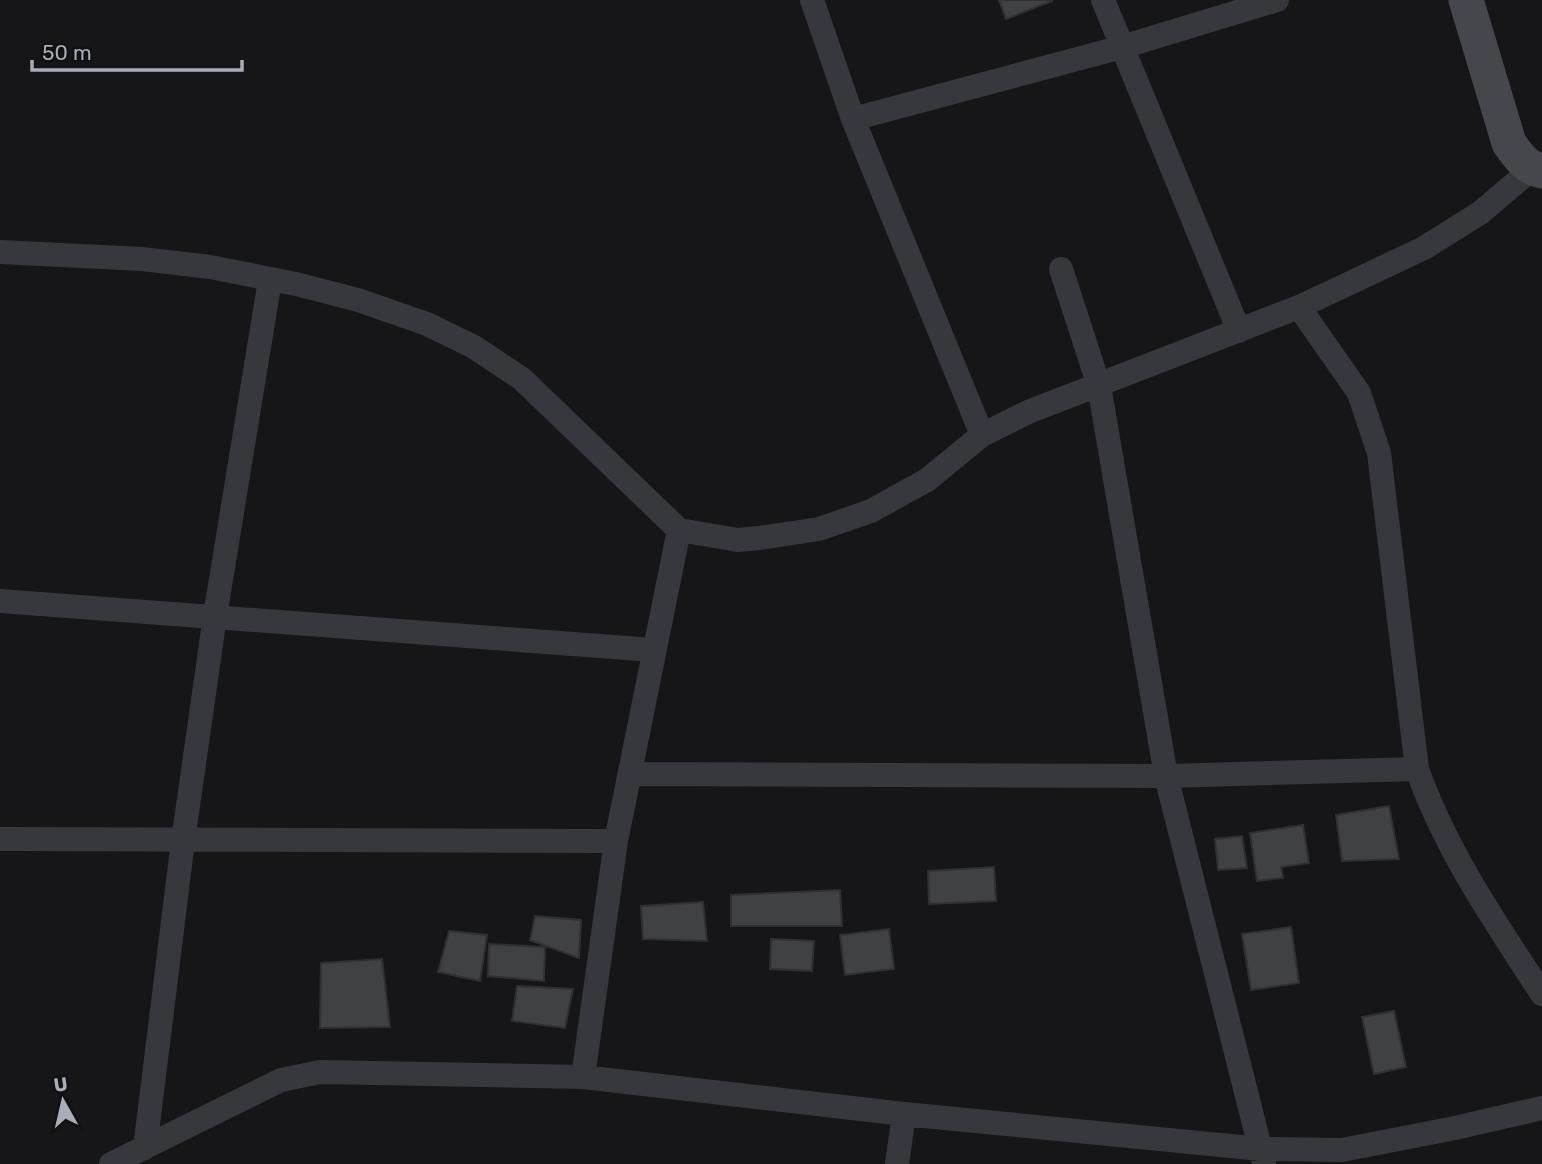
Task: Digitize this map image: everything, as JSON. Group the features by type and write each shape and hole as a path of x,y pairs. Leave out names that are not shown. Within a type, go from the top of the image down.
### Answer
{"street":[{"path":"812,0 853,119 982,435"},
{"path":"1104,0 1239,331"},
{"path":"853,119 1122,47 1277,0"},
{"path":"0,252 142,259 210,267 358,300 427,324 474,347 522,379 679,530 738,540 780,537 827,527 871,512 928,480 982,435 1028,412 1300,307 1424,248 1480,213 1537,170 1519,158 1509,143 1466,0"},
{"path":"1061,269 1099,386 1166,776 1263,1156"},
{"path":"145,1148 183,841 215,616 270,280"},
{"path":"1300,307 1359,393 1379,453 1417,769 1430,807 1445,838 1542,994"},
{"path":"583,1076 616,841 679,530"},
{"path":"0,601 653,650"},
{"path":"631,774 1166,776 1417,769"},
{"path":"0,839 616,841"},
{"path":"111,1164 281,1080 309,1073 583,1076 1263,1156 1342,1150 1542,1108"},
{"path":"897,1164 904,1114"}],"building":[{"path":"999,0 1052,0 1052,1 1006,19"},
{"path":"1389,806 1399,859 1342,861 1336,815"},
{"path":"1303,825 1309,863 1281,867 1283,878 1257,881 1250,833"},
{"path":"1242,836 1247,868 1218,870 1215,839"},
{"path":"994,867 996,901 929,904 928,871"},
{"path":"840,890 842,926 731,926 731,895"},
{"path":"703,902 707,941 643,939 641,906"},
{"path":"535,916 581,920 579,958 530,940"},
{"path":"1291,927 1299,983 1251,990 1242,934"},
{"path":"889,929 894,969 845,975 840,935"},
{"path":"449,931 487,935 480,981 438,972"},
{"path":"771,939 814,941 812,971 770,969"},
{"path":"489,944 545,947 544,981 488,976"},
{"path":"382,959 390,1027 320,1028 321,963"},
{"path":"517,986 573,989 565,1028 512,1021"},
{"path":"1394,1011 1406,1067 1374,1074 1362,1017"}]}
